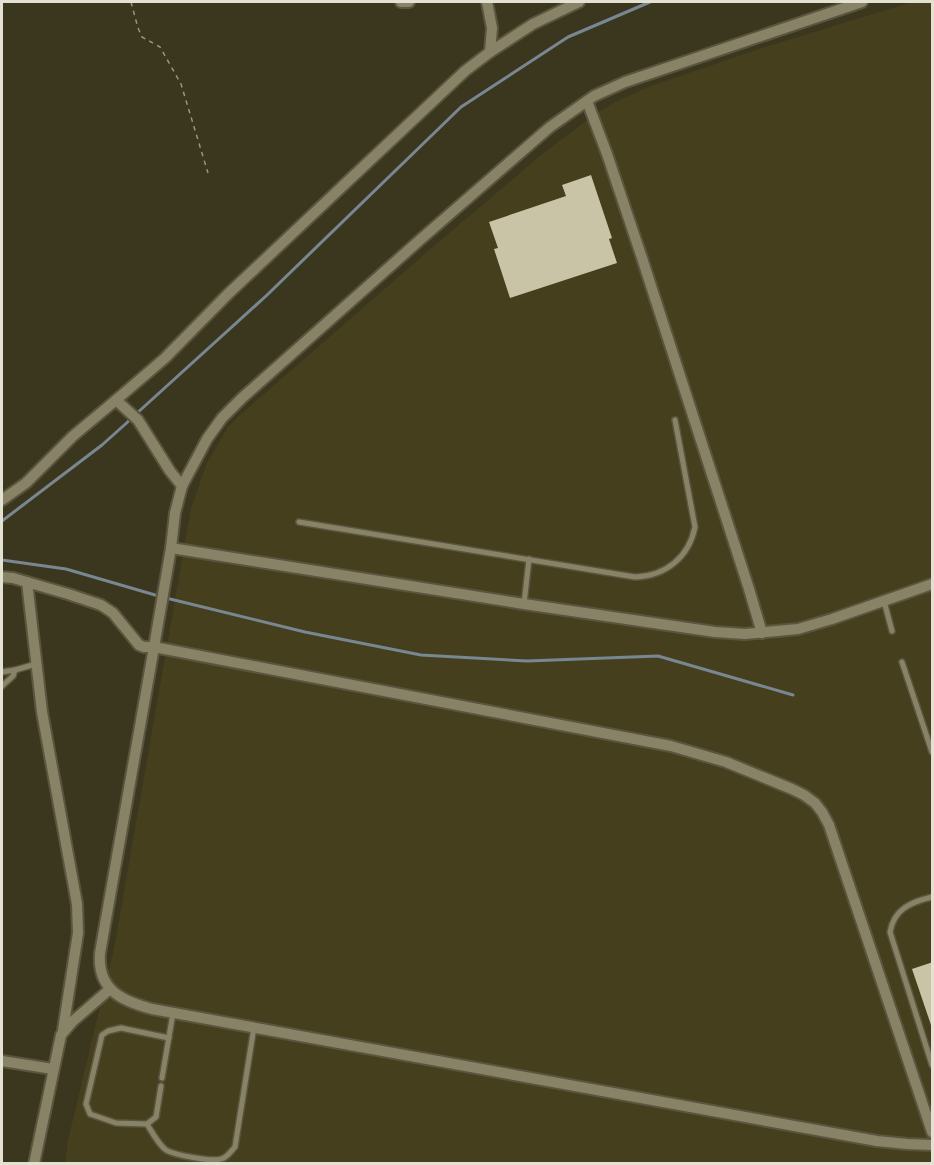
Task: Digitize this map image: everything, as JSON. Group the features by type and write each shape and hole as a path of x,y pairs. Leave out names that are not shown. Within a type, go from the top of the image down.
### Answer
{"street":[{"path":"401,2 409,2"},
{"path":"487,2 492,28 490,52"},
{"path":"2,500 26,483 79,431 165,358 228,294 465,71 533,24 579,2"},
{"path":"862,2 625,82 587,101 550,127 421,238 242,398 215,427 182,486 175,513 171,548 100,953 101,972 106,984 119,997 133,1004 173,1013 877,1141 933,1145"},
{"path":"587,101 641,255 762,633"},
{"path":"116,400 138,420 182,486"},
{"path":"171,548 524,604 715,632 745,634 806,627 933,584"},
{"path":"2,577 27,582 100,604 112,614 139,645 144,647 154,647 670,746 726,762 804,795 819,807 829,825 933,1132"},
{"path":"27,582 47,745 77,904 78,933 63,1030 34,1164"},
{"path":"63,1030 110,989"},
{"path":"2,1061 53,1069"}],"lane":[{"path":"299,522 635,577 653,575 677,562 691,542 696,526 675,420"},
{"path":"524,604 529,559"},
{"path":"884,601 892,631"},
{"path":"902,662 933,752"},
{"path":"2,672 36,664"},
{"path":"2,686 13,676 15,670"},
{"path":"933,897 900,910 891,925 890,932 933,1065"},
{"path":"162,1078 173,1013"},
{"path":"147,1124 167,1151 203,1159 225,1158 235,1147 254,1027"},
{"path":"161,1086 156,1117 147,1124 116,1123 90,1114 86,1104 102,1035 121,1028 169,1038"}],"path":[{"path":"130,2 142,37 160,47 181,84 208,173"}],"shaded area":[{"path":"912,2 932,2 932,1163 65,1164 68,1140 114,949 191,508 207,463 228,427 427,252 541,155 595,114 651,86 762,48"}],"building":[{"path":"591,175 612,238 609,239 617,263 510,298 494,249 498,248 489,222 566,196 562,185"},
{"path":"933,962 933,1025 931,1025 912,969"}],"waterway":[{"path":"136,414 266,296 461,107 568,37 650,2"},
{"path":"2,521 102,445 131,419"},
{"path":"2,560 66,569 162,597 305,632 421,655 527,661 658,656 793,695"}]}
